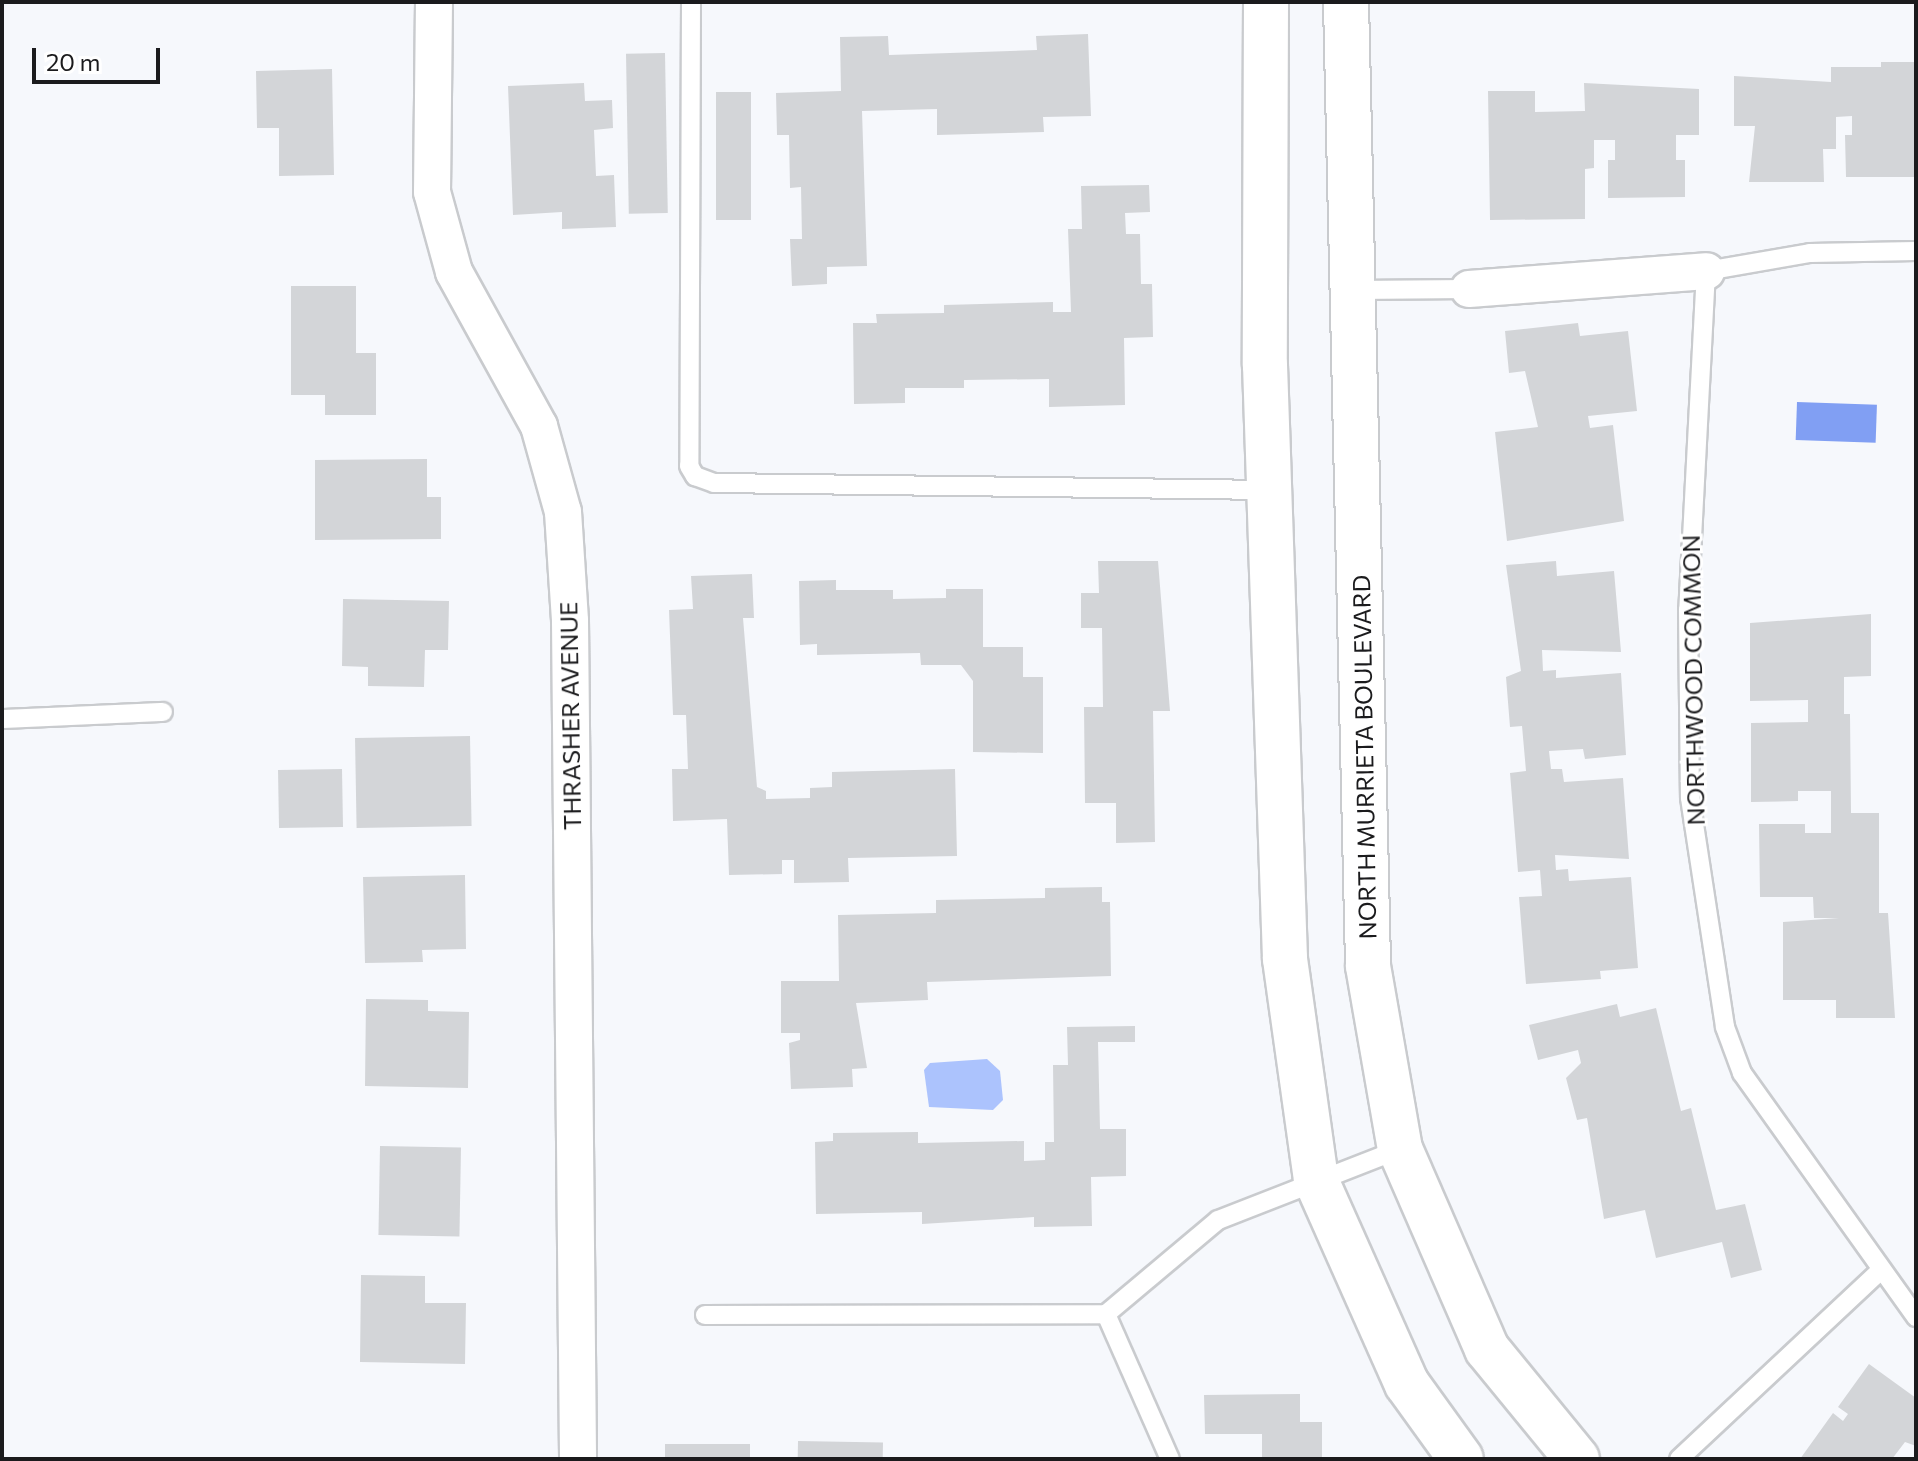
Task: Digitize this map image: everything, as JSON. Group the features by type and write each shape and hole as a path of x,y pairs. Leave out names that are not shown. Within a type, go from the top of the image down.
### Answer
{"main road":[{"path":"1266,2 1265,365 1273,490 1285,959 1316,1180 1407,1384 1461,1459"},
{"name":"NORTH MURRIETA BOULEVARD","path":"1346,2 1368,966 1400,1149 1487,1349 1577,1459"}],"street":[{"name":"THRASHER AVENUE","path":"434,2 432,192 454,272 539,426 563,512 570,621 578,1459"},
{"path":"1469,289 1706,271"}],"lane":[{"path":"691,2 689,466 695,476 714,483 1273,490"},
{"path":"1706,271 1810,253 1916,251"},
{"name":"NORTHWOOD COMMON","path":"1706,271 1688,610 1690,798 1725,1027 1742,1073 1879,1272 1916,1317"},
{"path":"1354,290 1469,289"},
{"path":"2,719 163,712"},
{"path":"705,1315 1106,1314 1218,1220 1400,1149"},
{"path":"1679,1459 1879,1272"},
{"path":"1106,1314 1170,1459"}],"shaded area":[{"path":"1797,402 1877,405 1876,443 1796,440"},
{"path":"987,1059 1000,1071 1003,1100 993,1110 929,1107 924,1070 930,1063"}],"building":[{"path":"1088,34 1091,116 1043,117 1044,132 937,135 937,109 862,111 867,266 827,267 827,284 792,286 790,239 802,239 801,187 790,188 789,135 777,135 776,93 841,91 840,37 888,36 889,55 1037,50 1036,36"},
{"path":"665,53 668,213 629,214 626,54"},
{"path":"1881,62 1916,62 1916,177 1846,177 1845,135 1852,135 1852,116 1836,117 1836,149 1823,149 1824,182 1749,182 1755,126 1734,126 1734,76 1831,82 1831,67 1881,67"},
{"path":"332,69 334,175 279,176 279,128 257,128 256,71"},
{"path":"584,83 585,101 612,100 613,128 594,130 596,176 614,175 616,227 562,229 562,212 513,215 508,86"},
{"path":"1584,83 1699,89 1699,135 1676,135 1676,160 1685,160 1685,197 1608,198 1608,160 1615,160 1615,140 1594,140 1594,168 1585,169 1585,219 1490,220 1488,91 1535,91 1535,112 1585,111"},
{"path":"716,92 751,92 751,220 716,220"},
{"path":"1149,185 1150,212 1125,213 1126,234 1140,234 1141,284 1152,284 1153,337 1124,338 1125,405 1049,407 1049,379 964,380 964,388 905,388 905,403 854,404 853,323 877,323 876,314 944,313 944,305 1053,302 1053,312 1071,312 1068,229 1082,229 1081,186"},
{"path":"291,286 356,286 356,353 376,353 376,415 325,415 325,395 291,395"},
{"path":"1578,323 1580,336 1628,331 1637,411 1588,416 1590,428 1613,425 1624,521 1507,541 1495,432 1538,427 1525,371 1509,373 1505,331"},
{"path":"427,459 427,497 441,497 441,539 315,540 315,460"},
{"path":"1098,561 1158,561 1170,711 1153,711 1155,842 1116,843 1116,803 1085,803 1084,707 1103,707 1102,628 1081,628 1081,593 1099,593"},
{"path":"1556,561 1557,576 1614,571 1621,652 1542,650 1543,671 1556,670 1556,678 1621,673 1626,755 1585,759 1583,749 1549,751 1551,769 1562,769 1564,782 1623,778 1629,859 1555,855 1556,870 1568,869 1569,881 1631,877 1638,968 1600,971 1601,979 1526,984 1519,897 1542,896 1540,870 1518,872 1510,773 1526,771 1522,726 1510,727 1506,677 1521,671 1506,565"},
{"path":"752,574 754,618 743,618 757,787 766,791 766,799 810,798 810,788 832,787 832,772 955,769 957,856 848,858 849,882 794,883 794,860 782,860 782,874 729,875 727,819 673,821 672,769 688,769 686,715 673,715 669,610 693,609 691,576"},
{"path":"836,580 836,590 893,590 893,599 946,598 946,589 983,589 983,647 1023,647 1023,677 1043,677 1043,753 973,752 973,681 961,665 921,665 920,653 817,655 817,644 800,645 799,581"},
{"path":"343,599 449,601 448,650 425,650 424,687 368,686 368,667 342,666"},
{"path":"1871,614 1871,676 1844,677 1844,714 1850,714 1851,813 1879,813 1879,913 1888,913 1895,1018 1836,1018 1836,1000 1783,1000 1783,922 1839,918 1814,918 1813,897 1760,897 1759,824 1805,824 1805,833 1831,833 1831,791 1798,791 1798,801 1751,802 1751,723 1808,722 1808,700 1750,701 1750,623"},
{"path":"470,736 472,826 357,828 355,738"},
{"path":"342,769 343,827 279,828 278,770"},
{"path":"465,875 466,949 422,950 423,962 365,963 363,877"},
{"path":"1102,887 1102,902 1110,902 1111,976 927,982 928,1000 856,1003 867,1068 852,1069 853,1087 791,1089 789,1043 800,1040 800,1033 781,1033 781,981 839,981 838,915 936,913 936,900 1045,898 1045,888"},
{"path":"366,999 428,1000 428,1011 469,1012 468,1088 365,1086"},
{"path":"1617,1004 1620,1017 1656,1008 1681,1111 1691,1108 1716,1210 1745,1204 1762,1270 1731,1278 1722,1242 1656,1258 1645,1210 1604,1219 1587,1118 1577,1120 1566,1078 1581,1063 1578,1050 1538,1060 1529,1025"},
{"path":"1135,1026 1135,1042 1098,1042 1100,1129 1126,1129 1126,1176 1091,1177 1092,1226 1034,1227 1034,1217 922,1224 922,1212 816,1214 815,1142 833,1141 833,1133 918,1132 918,1143 1024,1141 1024,1161 1045,1160 1045,1142 1054,1142 1053,1065 1068,1065 1067,1027"},
{"path":"380,1146 461,1147 459,1236 378,1235"},
{"path":"361,1275 425,1276 425,1303 466,1303 465,1364 360,1362"},
{"path":"1869,1364 1916,1398 1916,1446 1905,1442 1892,1459 1800,1459 1833,1413 1843,1421 1848,1414 1838,1407"},
{"path":"1300,1394 1300,1422 1322,1422 1322,1459 1262,1459 1262,1434 1205,1434 1204,1395"},
{"path":"798,1441 883,1442 883,1459 798,1459"},
{"path":"665,1444 750,1444 750,1459 665,1459"}]}
